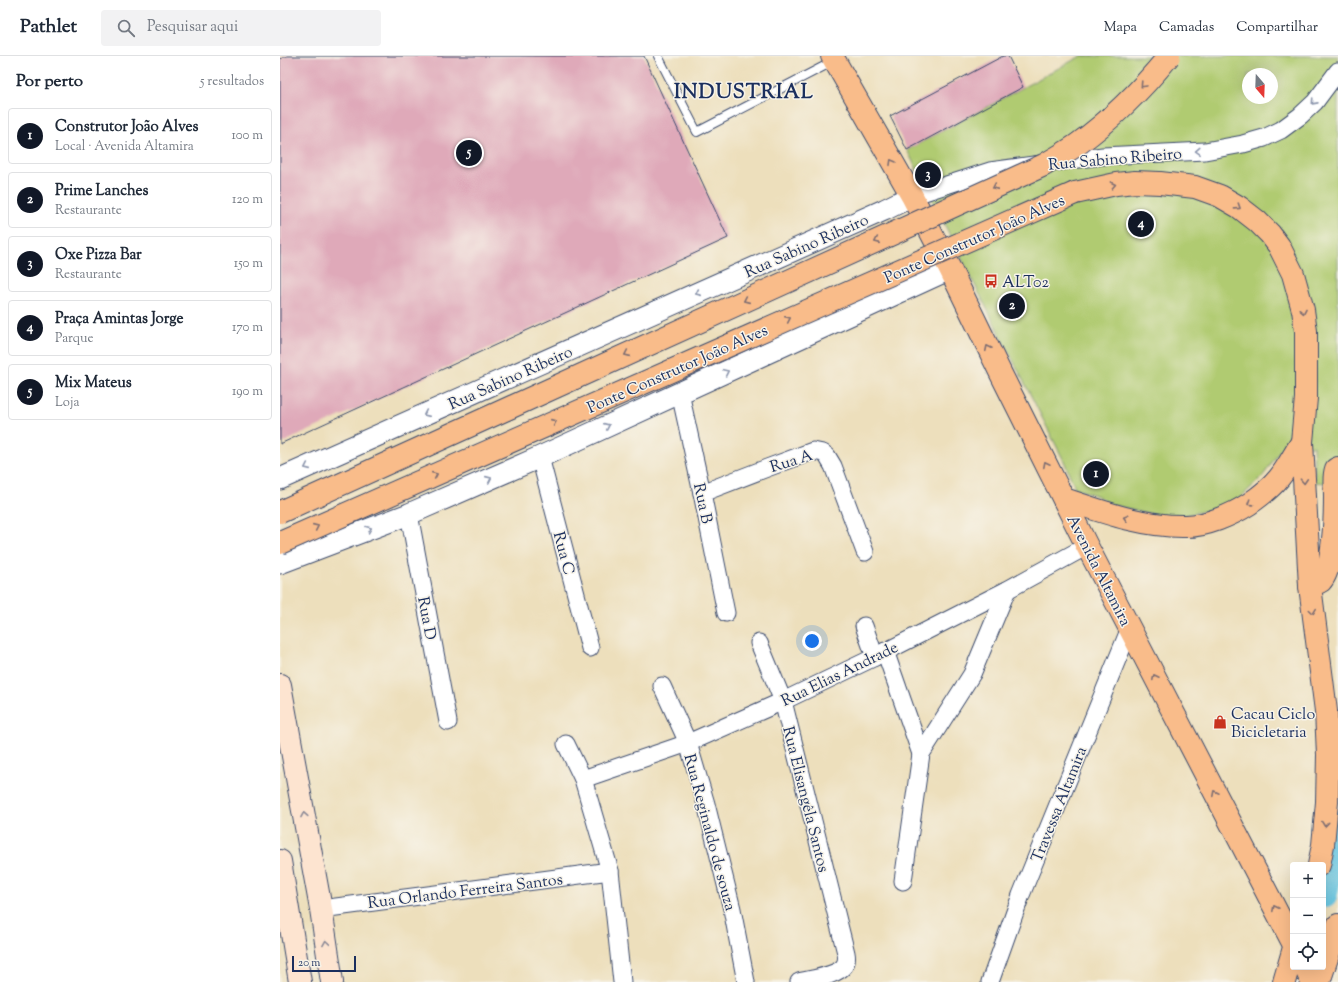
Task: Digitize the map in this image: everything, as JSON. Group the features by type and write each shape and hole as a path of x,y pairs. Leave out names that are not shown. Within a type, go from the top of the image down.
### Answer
{"main road":[{"name":"Ponte Construtor João Alves","path":"280,512 1044,165 1078,144 1104,122 1134,95 1169,56"},
{"name":"Avenida Altamira","path":"834,58 912,196 950,269 1087,546 1290,937"},
{"name":"Ponte Construtor João Alves","path":"280,543 1075,193 1116,184 1135,182 1195,187 1220,196 1240,207 1270,234 1279,246 1293,274 1303,310 1306,331 1306,398 1302,442 1310,586 1326,711 1328,755 1327,802 1323,845 1320,862"},
{"path":"1064,499 1111,514 1160,525 1187,526 1217,520 1240,510 1256,500 1278,479 1302,442"},
{"path":"1310,586 1320,582 1325,576 1330,559 1334,524 1335,496 1333,476 1338,468"},
{"path":"280,685 321,909 332,982"},
{"path":"280,860 300,982"},
{"path":"1319,982 1338,925"},
{"path":"1284,982 1290,961"},
{"path":"1306,970 1312,982"}],"street":[{"name":"Rua Sabino Ribeiro","path":"280,479 912,196 990,171 1103,156 1205,151 1243,144 1264,138 1281,130 1300,116 1315,102 1338,71"},
{"path":"280,563 409,514 540,457 950,269"},
{"name":"Rua B","path":"680,393 726,613"},
{"name":"Rua A","path":"702,493 813,451 820,452 827,456 834,466 865,552"},
{"name":"Rua C","path":"540,457 590,648"},
{"name":"Rua D","path":"409,514 448,722"},
{"name":"Rua Elias Andrade","path":"583,779 688,742 782,701 880,654 1006,590 1087,546"},
{"path":"903,881 921,754 972,674 1006,590"},
{"path":"864,626 880,654 921,754"},
{"name":"Travessa Altamira","path":"990,982 1021,895 1130,628"},
{"name":"Rua Elisangêla Santos","path":"759,643 782,701 847,958 845,965 836,971 824,976 799,982"},
{"name":"Rua Reginaldo de souza","path":"662,686 688,742 706,804 732,909 746,982"},
{"path":"566,744 583,779 610,872 622,982"},
{"name":"Rua Orlando Ferreira Santos","path":"321,909 610,872"}],"lane":[{"path":"658,56 697,132 834,58"}],"green space":[{"path":"1081,56 1338,56 1338,484 1315,482 1313,446 1283,446 1263,476 1240,498 1210,510 1170,518 1113,505 1097,496 1075,488 1064,461 907,150"}],"building":[{"path":"287,56 644,56 728,238 280,444 280,59"},
{"path":"1003,56 1008,56 1023,87 907,150 890,116"}],"waterway":[{"path":"1326,897 1332,869 1338,821"}],"place":[{"name":"Mix Mateus","path":"469,153"},
{"name":"Oxe Pizza Bar","path":"928,175"},
{"name":"Praça Amintas Jorge","path":"1141,224"},
{"name":"ALT02","path":"991,281"},
{"name":"Prime Lanches","path":"1012,306"},
{"name":"Construtor João Alves","path":"1096,474"},
{"name":"Cacau Ciclo Bicicletaria","path":"1220,722"}],"district":[{"name":"INDUSTRIAL","path":"744,91"}]}
